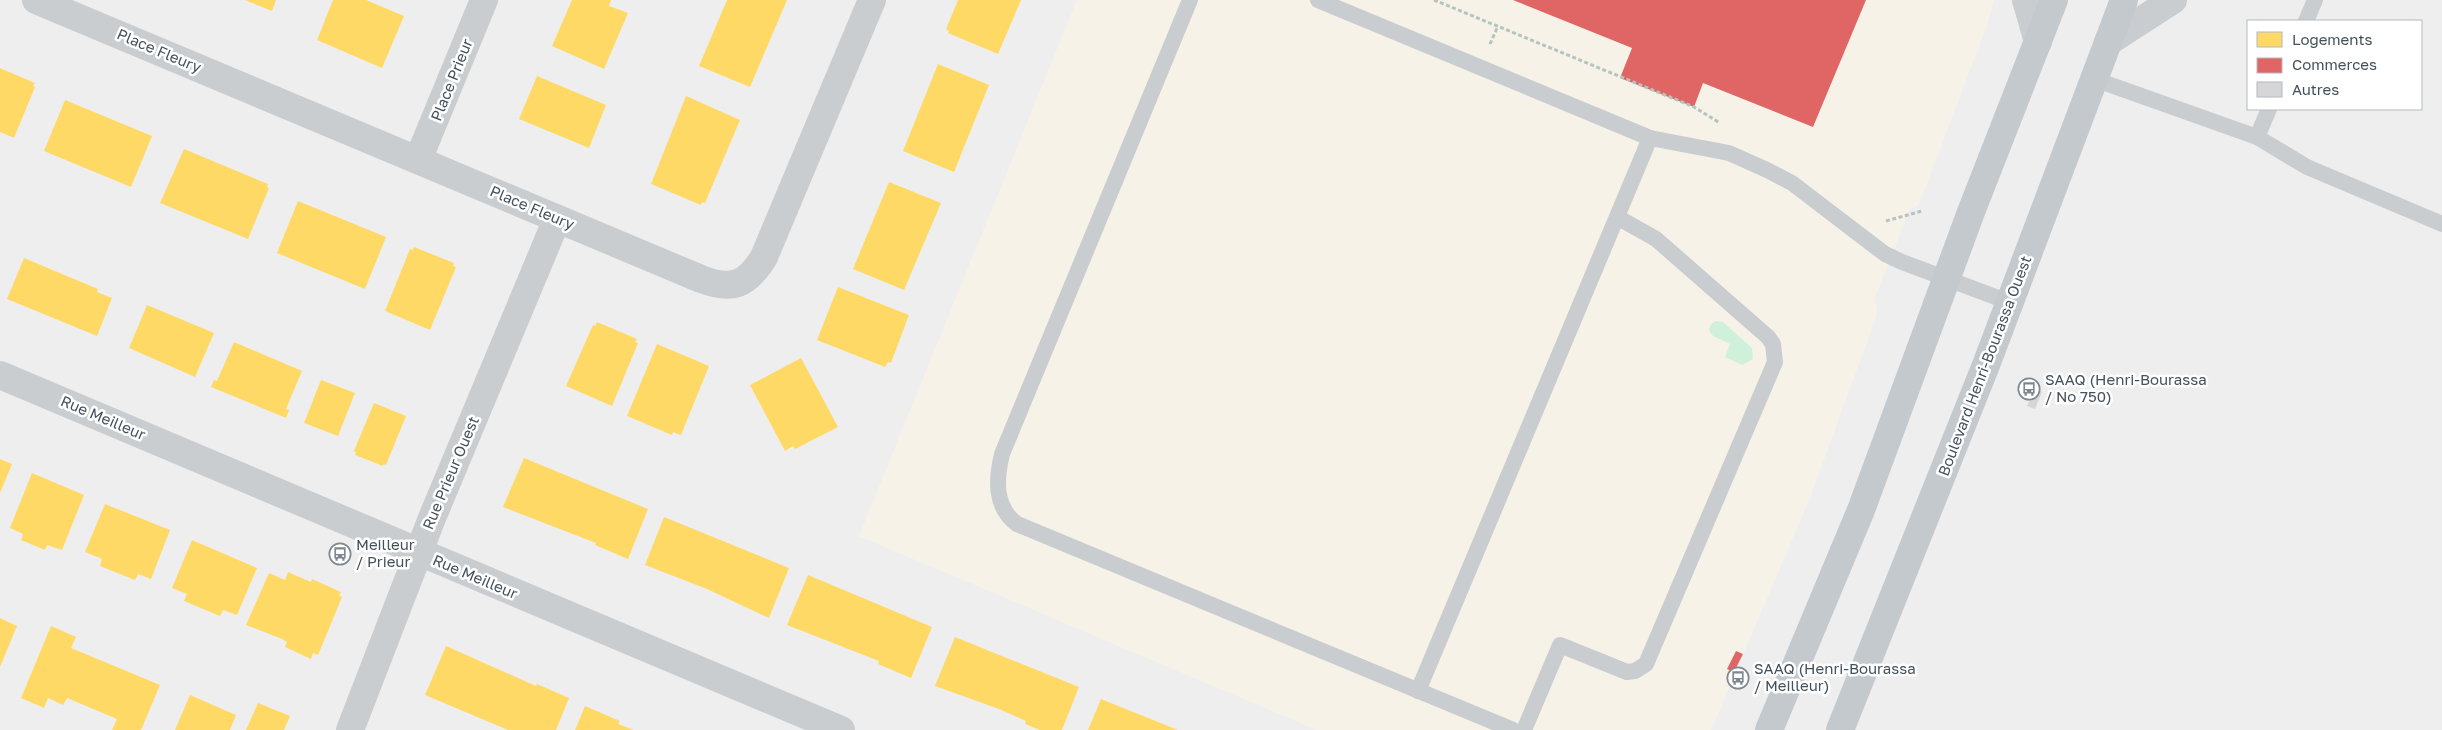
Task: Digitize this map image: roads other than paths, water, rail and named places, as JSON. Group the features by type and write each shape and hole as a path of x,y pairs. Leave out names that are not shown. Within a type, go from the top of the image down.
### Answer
{"main road":[{"path":"1769,730 1861,510 2054,0"},
{"name":"Boulevard Henri-Bourassa Ouest","path":"1840,730 1897,590 2124,0"}],"street":[{"name":"Place Fleury","path":"36,0 714,284 733,284 745,280 764,257 872,0"},
{"name":"Place Prieur","path":"418,160 484,0"},
{"path":"2026,0 2038,42"},
{"path":"2108,42 2173,0"},
{"name":"Rue Prieur Ouest","path":"350,730 418,552 557,219"},
{"name":"Rue Meilleur","path":"0,376 841,730"}],"lane":[{"path":"1190,0 1002,454 996,481 1004,509 1010,519 1017,524 1513,730"},
{"path":"1318,0 1650,138 1729,153 1767,170 1805,193 1885,254 2009,302"},
{"path":"2306,20 2314,0"},
{"path":"2094,79 2258,137 2307,167 2442,224"},
{"path":"2258,137 2269,110"},
{"path":"1418,691 1650,138"},
{"path":"1524,730 1560,645 1627,672 1635,671 1646,664 1775,362 1773,344 1768,337 1656,239 1617,217"}],"place":[{"name":"SAAQ (Henri-Bourassa / No 750)","path":"2029,389"},
{"name":"Meilleur / Prieur","path":"340,554"},
{"name":"SAAQ (Henri-Bourassa / Meilleur)","path":"1738,678"}]}
